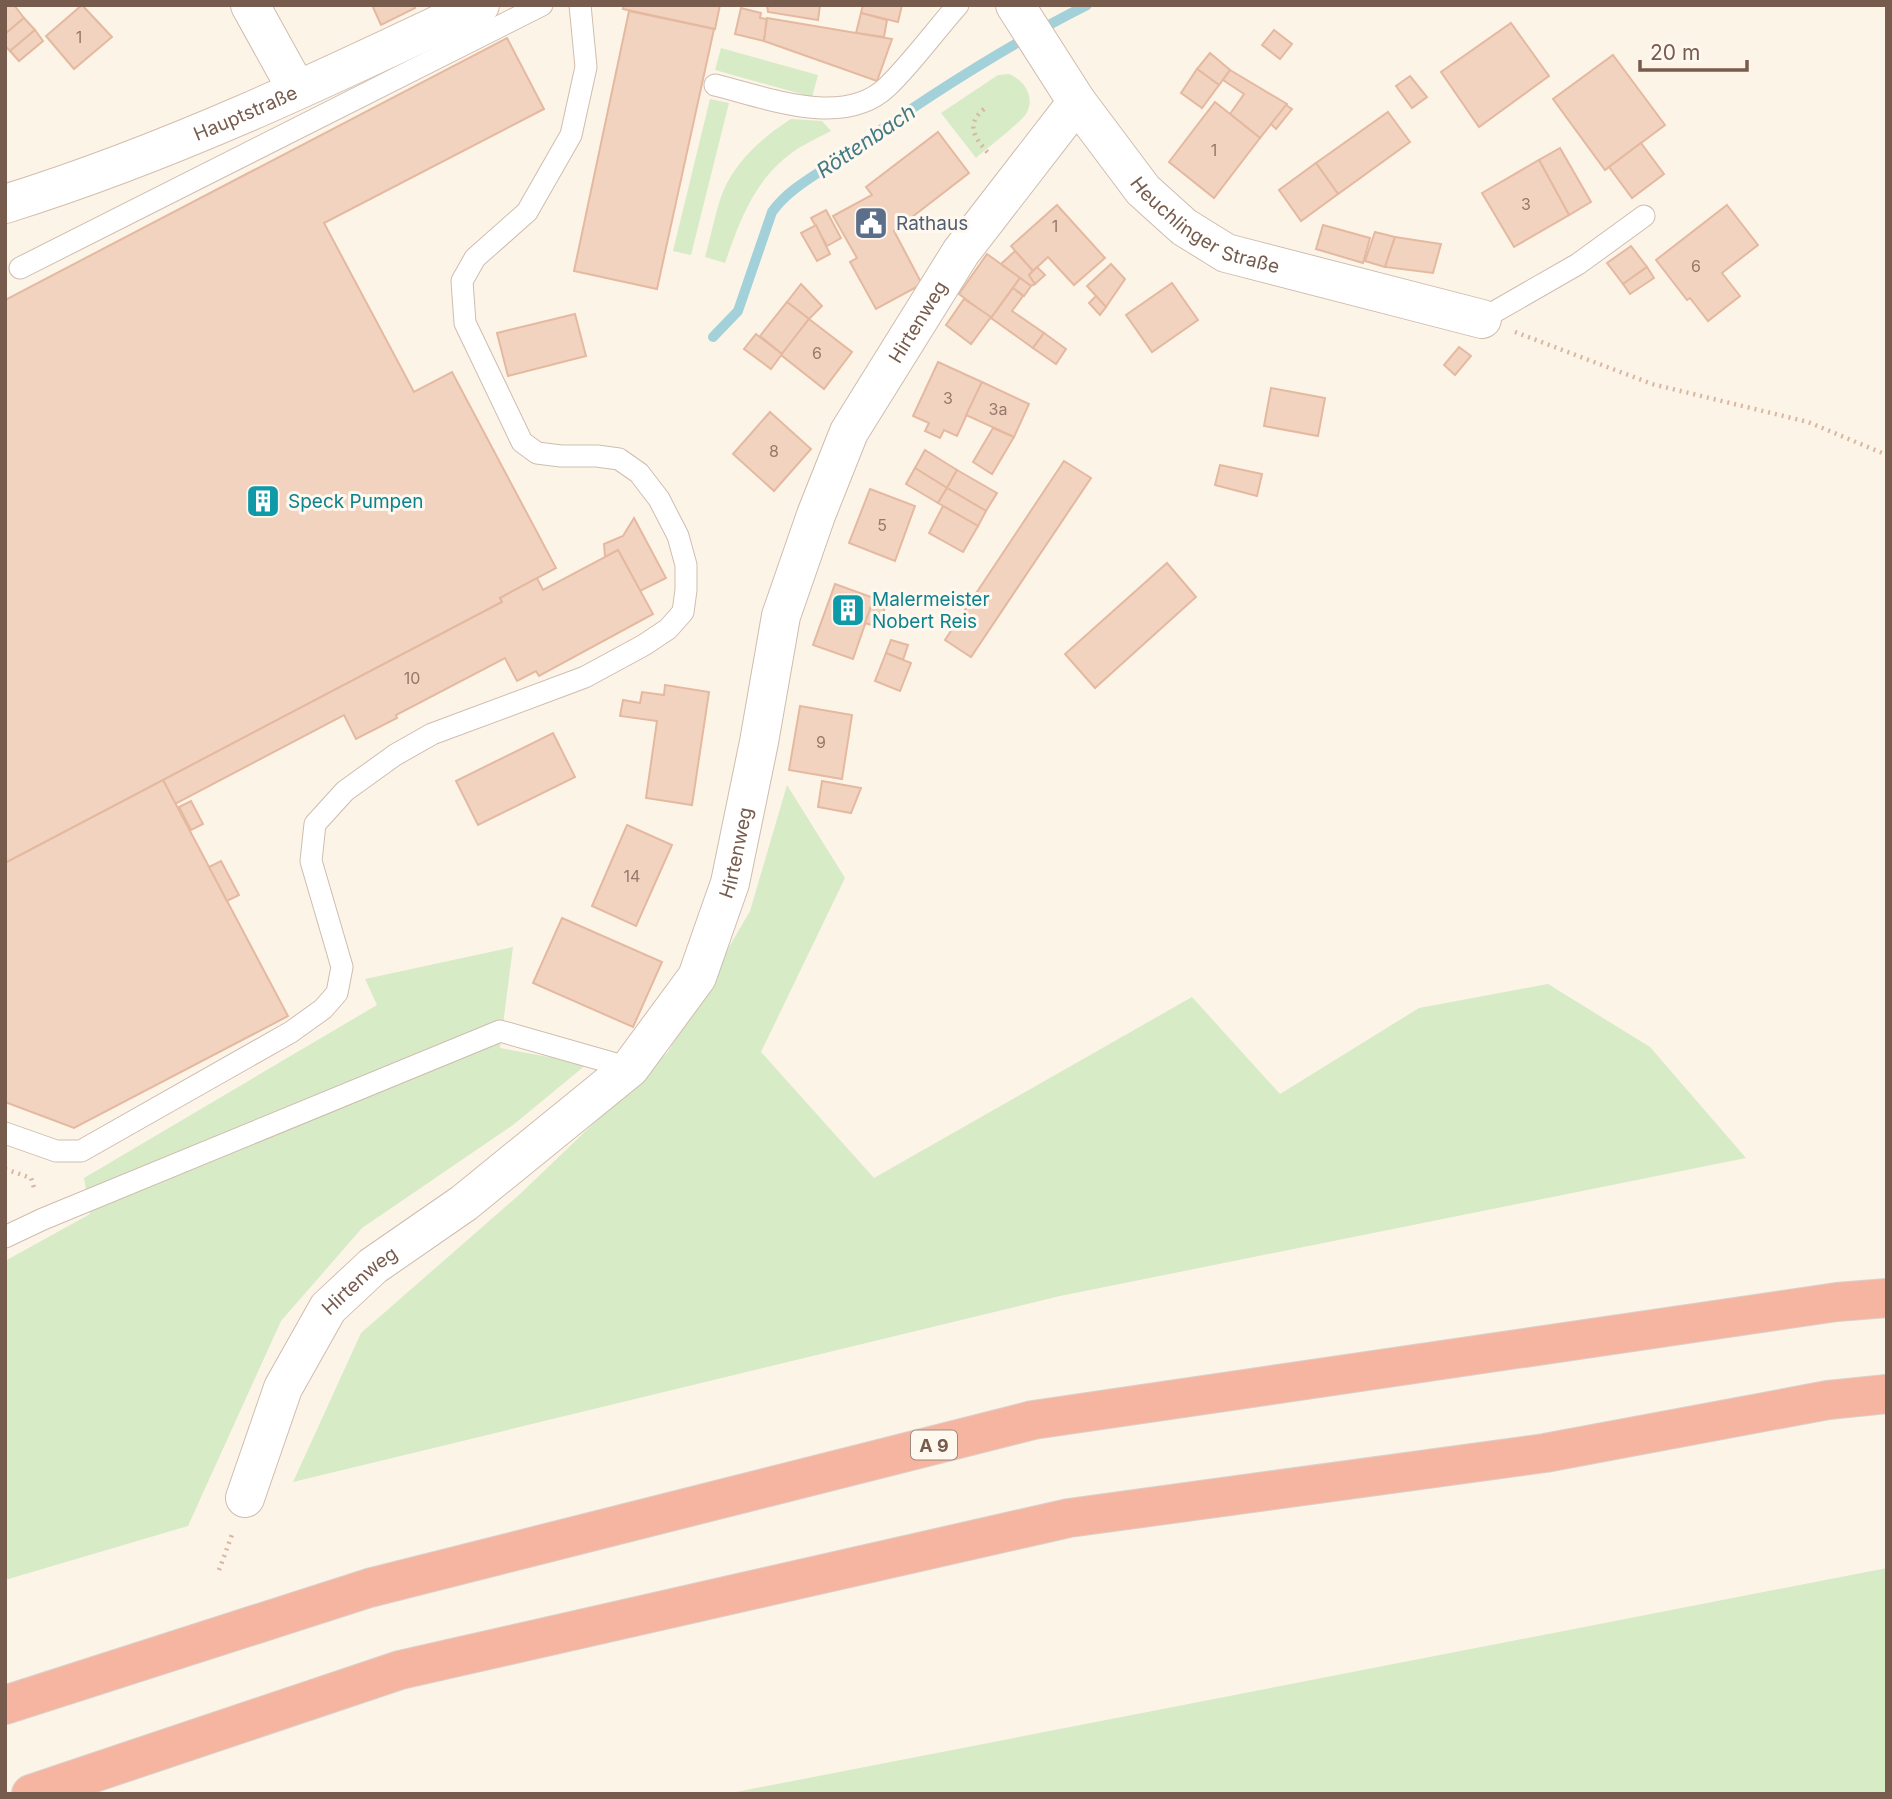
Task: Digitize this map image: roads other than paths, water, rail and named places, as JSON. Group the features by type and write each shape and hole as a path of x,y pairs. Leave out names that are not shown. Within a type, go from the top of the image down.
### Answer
{"highway":[{"name":"A 9","path":"5,1705 369,1588 1033,1420 1824,1304 1887,1298"},
{"path":"31,1794 400,1670 1069,1518 1545,1453 1828,1400 1887,1394"}],"street":[{"path":"250,5 297,90"},
{"name":"Hauptstraße","path":"5,204 167,148 480,5"},
{"name":"Heuchlinger Straße","path":"1015,5 1077,102 1143,190 1184,227 1226,253 1482,319"},
{"name":"Hirtenweg","path":"245,1498 283,1388 328,1308 373,1266 464,1203 630,1068 697,977 730,883 781,616 816,515 849,432 961,252 1077,102"}],"lane":[{"path":"20,268 542,5"},
{"path":"5,1133 56,1151 81,1151 280,1038 323,1009 337,993 342,967 311,861 315,824 322,816 345,791 395,755 432,734 584,677 644,645 668,629 683,612 686,565 678,536 659,499 639,473 619,460 597,456 537,453 522,442 465,323 462,281 475,258 527,212 571,135 586,67 580,5"},
{"path":"715,85 815,109 839,108 859,103 885,89 958,5"},
{"path":"1482,319 1578,264 1644,216"},
{"path":"5,1237 500,1031 630,1068"}],"waterway":[{"name":"Röttenbach","path":"713,337 738,311 772,212 779,203 804,182 962,76 1087,5"}],"place":[{"name":"Rathaus","path":"871,223"},
{"name":"Speck Pumpen","path":"263,501"},
{"name":"Malermeister Nobert Reis","path":"848,610"}]}
